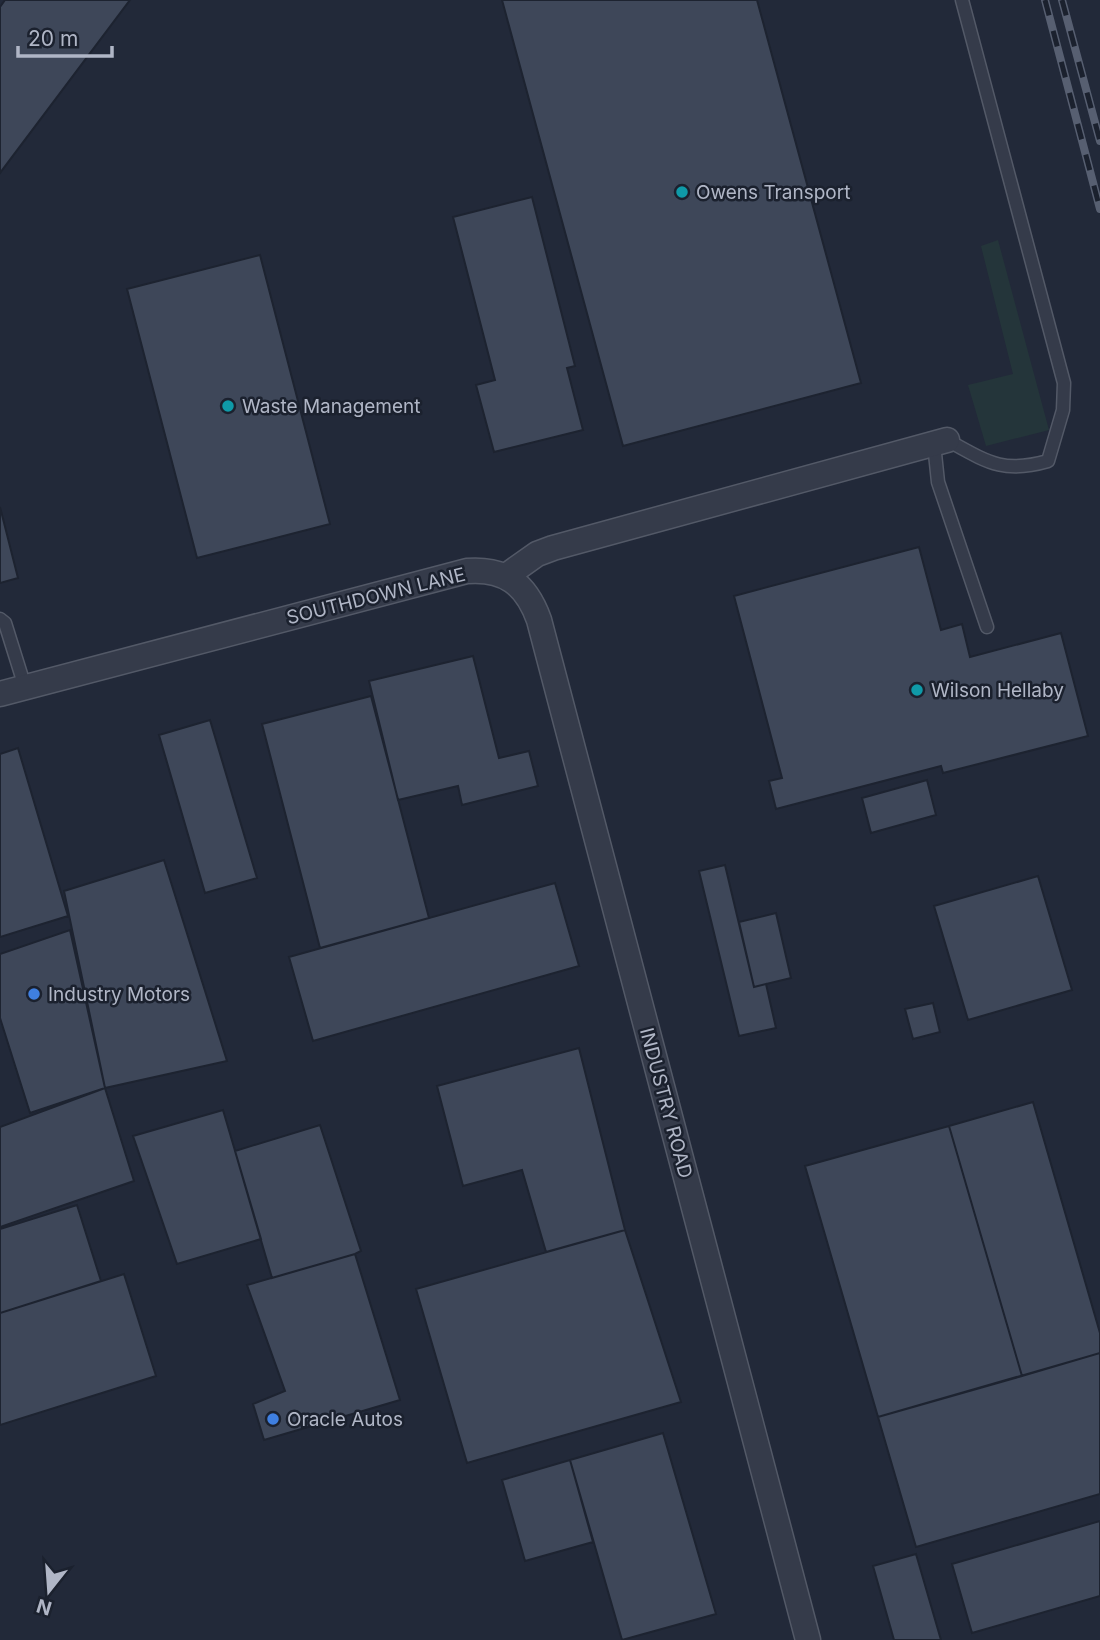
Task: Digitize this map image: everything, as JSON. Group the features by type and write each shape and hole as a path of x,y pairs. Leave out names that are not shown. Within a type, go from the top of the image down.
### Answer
{"street":[{"path":"506,576 537,554 553,548 941,442"},
{"name":"SOUTHDOWN LANE","path":"0,694 467,572 491,572 506,576"},
{"name":"INDUSTRY ROAD","path":"506,576 529,597 539,620 808,1640"}],"lane":[{"path":"962,0 1064,383 1063,410 1048,461 1026,468 1009,468 941,442 938,482 988,627"},
{"path":"0,618 5,623 25,687"}],"shaded area":[{"path":"998,240 1049,430 986,446 968,385 1013,374 981,246"}],"building":[{"path":"5,0 130,0 0,173 0,7"},
{"name":"Owens Transport","path":"502,0 757,0 861,383 623,446"},
{"name":"Waste Management","path":"532,197 575,366 567,368 583,430 494,452 476,385 495,380 453,217"},
{"name":"Waste Management","path":"260,255 330,524 197,558 127,289"},
{"path":"0,507 18,578 0,583"},
{"name":"Wilson Hellaby","path":"919,547 941,630 962,624 970,657 1061,633 1088,736 943,773 941,766 776,809 769,781 782,778 734,596"},
{"path":"473,656 499,758 529,751 538,786 462,805 458,786 398,800 369,681"},
{"path":"371,696 429,918 320,948 262,724"},
{"path":"210,720 257,878 205,893 159,735"},
{"path":"18,748 68,916 0,937 0,754"},
{"path":"927,780 936,815 871,833 862,798"},
{"path":"164,860 227,1061 105,1088 64,891"},
{"path":"725,865 754,987 766,984 776,1028 739,1036 699,871"},
{"path":"1038,876 1072,990 968,1020 934,906"},
{"path":"555,883 579,966 313,1041 289,957"},
{"path":"776,913 791,978 754,987 739,922"},
{"path":"70,930 105,1088 30,1113 0,1018 0,954"},
{"path":"933,1003 940,1032 913,1039 905,1009"},
{"path":"579,1048 625,1230 546,1252 522,1170 463,1186 437,1086"},
{"path":"105,1088 134,1181 0,1227 0,1127"},
{"path":"1033,1102 1100,1333 1100,1353 1022,1376 949,1126"},
{"path":"223,1110 261,1239 177,1264 133,1136"},
{"path":"320,1125 361,1251 272,1278 235,1151"},
{"path":"949,1126 1022,1376 878,1417 805,1166"},
{"path":"77,1205 101,1281 0,1313 0,1229"},
{"path":"625,1230 681,1402 467,1463 416,1289"},
{"path":"355,1254 400,1400 264,1440 253,1404 285,1391 247,1285"},
{"path":"124,1274 156,1376 0,1425 0,1313"},
{"path":"1100,1353 1100,1494 916,1547 878,1417"},
{"path":"663,1433 716,1614 622,1640 570,1460"},
{"path":"570,1460 593,1542 525,1561 502,1480"},
{"path":"1100,1521 1100,1596 972,1633 952,1564"},
{"path":"916,1554 941,1640 894,1640 873,1566"}],"railway":[{"path":"1045,0 1100,209"},
{"path":"1062,0 1100,141"}],"place":[{"name":"Owens Transport","path":"682,192"},
{"name":"Waste Management","path":"228,406"},
{"name":"Wilson Hellaby","path":"917,690"},
{"name":"Industry Motors","path":"34,994"},
{"name":"Oracle Autos","path":"273,1419"}]}
